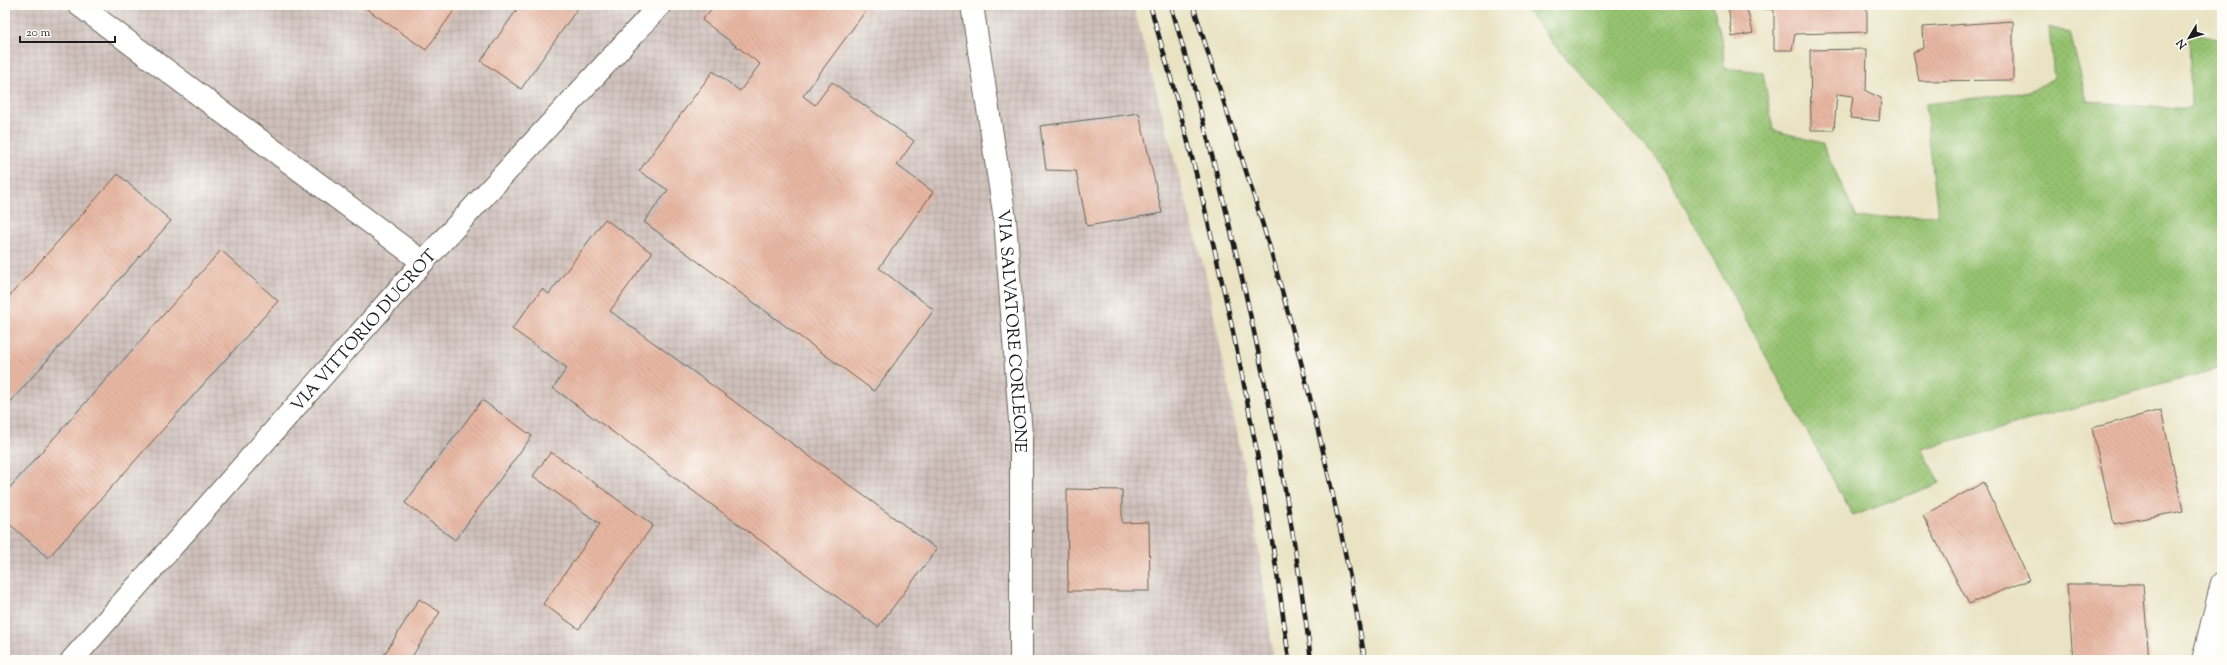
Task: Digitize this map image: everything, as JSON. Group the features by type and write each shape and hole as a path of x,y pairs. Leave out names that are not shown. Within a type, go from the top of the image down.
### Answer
{"street":[{"path":"79,5 423,262"},
{"name":"VIA VITTORIO DUCROT","path":"72,660 423,262 660,5"},
{"name":"VIA SALVATORE CORLEONE","path":"972,5 1006,234 1021,435 1021,660"},
{"path":"2203,660 2222,583"}],"shaded area":[{"path":"5,5 1133,5 1207,279 1255,523 1274,660 5,660"}],"green space":[{"path":"1522,5 1713,5 1723,46 1724,68 1763,72 1773,130 1822,143 1857,218 1938,215 1925,104 2029,92 2054,78 2049,27 2070,33 2087,101 2162,108 2191,108 2189,32 2222,39 2222,368 1921,449 1940,483 1853,516 1662,165 1556,47"}],"building":[{"path":"361,5 458,5 426,50"},
{"path":"520,5 580,5 521,89 481,61"},
{"path":"715,5 870,5 803,96 815,105 832,82 914,141 897,165 933,192 879,268 934,310 874,391 644,222 668,190 639,171 713,71 740,91 760,64 702,20"},
{"path":"1728,5 1746,5 1753,33 1732,37"},
{"path":"1757,5 1867,5 1867,32 1795,34 1792,50 1774,50 1774,10 1757,8"},
{"path":"2013,21 2013,80 1919,81 1913,52 1924,48 1923,27"},
{"path":"1867,49 1866,91 1881,98 1879,121 1850,118 1853,96 1837,94 1834,130 1811,130 1810,50"},
{"path":"1139,113 1162,213 1087,226 1076,171 1046,170 1040,126"},
{"path":"118,174 171,221 5,408 5,301"},
{"path":"605,219 652,253 610,311 937,549 878,627 553,388 567,368 512,329 542,289 549,294"},
{"path":"221,250 278,301 48,558 5,520 5,493"},
{"path":"482,400 532,436 455,540 405,503"},
{"path":"2161,410 2183,511 2114,524 2092,428"},
{"path":"551,452 653,525 579,629 543,604 600,524 533,476"},
{"path":"1984,482 2029,580 1969,604 1923,516"},
{"path":"1067,489 1122,490 1122,523 1149,522 1150,591 1068,591"},
{"path":"2067,584 2143,584 2149,660 2073,660"},
{"path":"419,599 440,612 410,660 381,660"}],"railway":[{"path":"1150,5 1194,167 1233,330 1278,577 1289,660"},
{"path":"1171,5 1215,167 1254,330 1286,494 1311,660"},
{"path":"1193,5 1272,255 1286,305 1324,456 1346,558 1365,660"}]}
